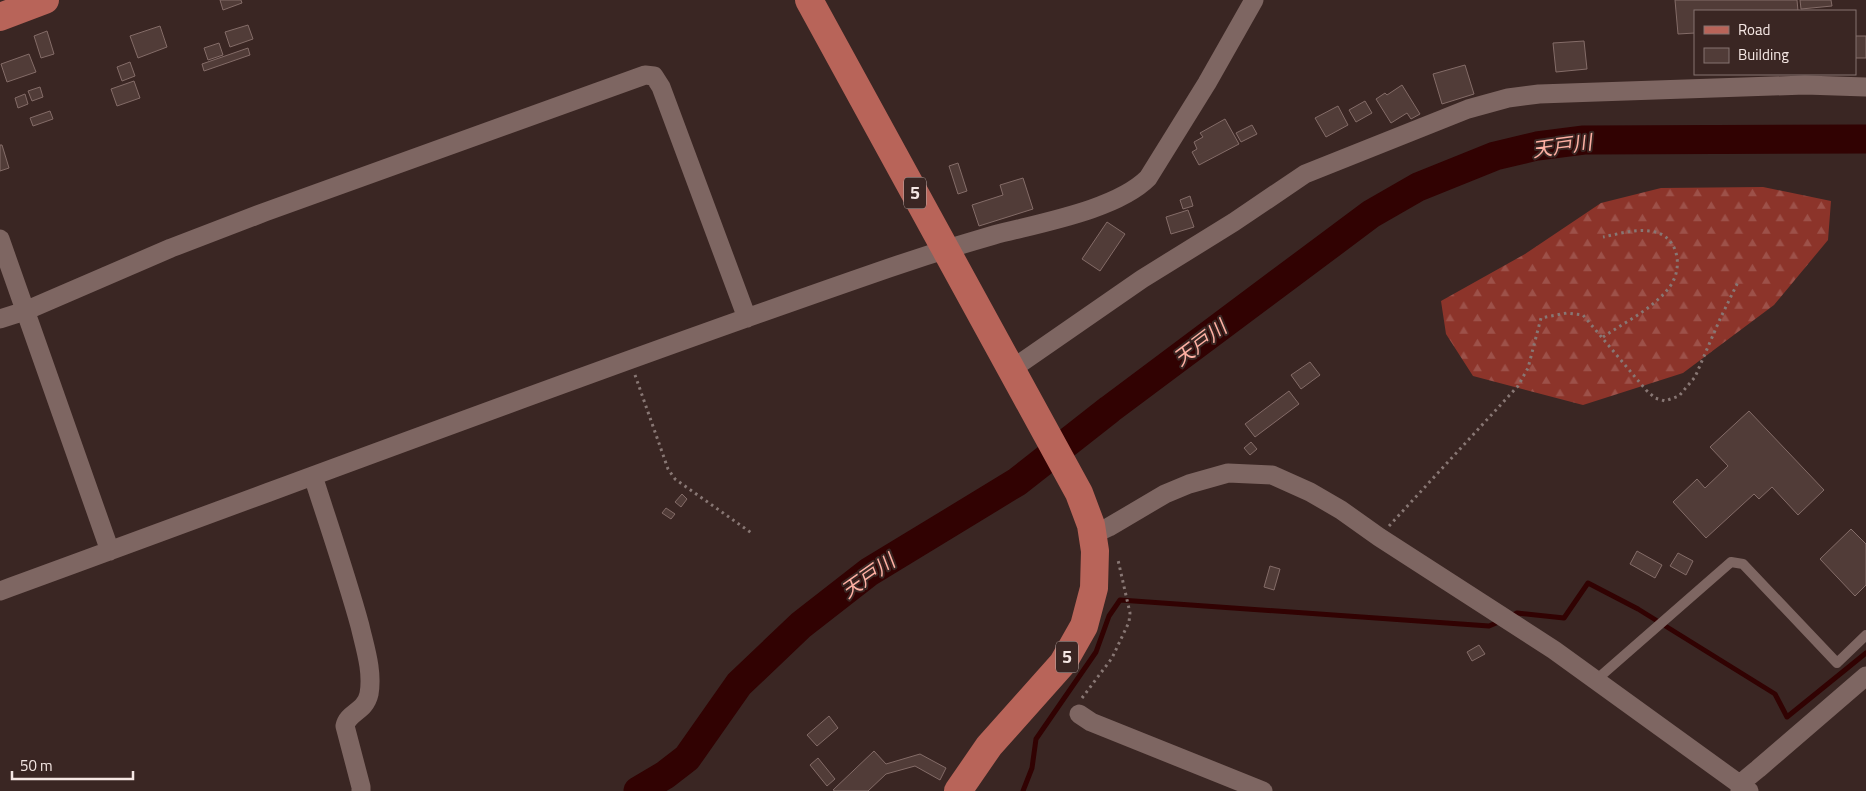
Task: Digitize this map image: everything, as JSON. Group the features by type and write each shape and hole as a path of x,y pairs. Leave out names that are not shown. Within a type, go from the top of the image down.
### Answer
{"main road":[{"path":"0,17 45,0"},
{"name":"5","path":"809,0 1017,377 1079,493 1091,525 1101,531 1095,551 1094,588 1084,626 1063,663 990,746 958,791"}],"street":[{"path":"0,591 746,318 946,248 1083,211 1128,194 1148,178 1207,83 1254,0"},
{"path":"0,319 25,311 172,248 265,212 640,76 650,75 662,87 746,318"},
{"path":"1017,377 1142,279 1234,222 1305,174 1468,109 1508,98 1539,94 1795,85 1866,87"},
{"path":"0,239 110,551"},
{"path":"1101,531 1165,494 1189,484 1228,473 1272,475 1304,488 1341,510 1379,537 1554,650 1744,790 1747,778 1866,676"},
{"path":"313,476 352,597 368,658 370,689 366,701 362,708 347,720 344,726 361,791"},
{"path":"1078,714 1091,722 1263,791"}],"lane":[{"path":"1596,680 1730,562 1743,564 1837,663 1866,635"}],"path":[{"path":"1603,237 1634,231 1650,231 1664,235 1677,254 1679,266 1676,277 1669,288 1655,303 1603,337"},
{"path":"1379,537 1518,386 1528,368 1541,318 1568,313 1584,315 1646,390 1655,398 1665,401 1679,396 1694,377 1738,282"},
{"path":"630,361 668,469 672,475 754,534"},
{"path":"1078,714 1080,701 1112,658 1130,618 1101,531"}],"green space":[{"path":"1763,187 1831,201 1828,240 1774,305 1683,373 1583,405 1473,376 1446,334 1441,301 1525,254 1601,203 1661,188"}],"building":[{"path":"220,0 241,0 242,3 223,10"},
{"path":"1675,0 1797,0 1798,10 1694,10 1694,33 1678,34"},
{"path":"1800,0 1831,0 1832,6 1801,9"},
{"path":"248,25 253,39 230,47 225,32"},
{"path":"160,26 167,47 138,58 130,36"},
{"path":"47,31 54,54 41,58 34,36"},
{"path":"1856,36 1866,36 1866,58 1856,58"},
{"path":"1584,41 1587,69 1556,72 1553,43"},
{"path":"219,43 223,55 208,60 204,48"},
{"path":"248,48 250,55 204,71 202,64"},
{"path":"29,54 36,72 7,82 1,64"},
{"path":"130,62 135,76 122,81 117,67"},
{"path":"1465,65 1474,94 1442,104 1433,74"},
{"path":"134,81 140,98 117,106 111,89"},
{"path":"1402,85 1420,114 1411,119 1407,113 1391,123 1376,99 1385,93 1387,95"},
{"path":"40,87 43,97 32,101 28,91"},
{"path":"25,94 28,104 18,108 15,98"},
{"path":"1365,101 1372,113 1356,122 1349,110"},
{"path":"1338,106 1348,125 1326,137 1315,118"},
{"path":"50,111 53,119 33,126 30,118"},
{"path":"1225,119 1239,144 1199,165 1192,152 1197,149 1194,142 1203,137 1200,133"},
{"path":"1252,125 1257,134 1241,142 1236,133"},
{"path":"0,145 2,145 9,168 0,171"},
{"path":"958,163 967,191 958,194 949,166"},
{"path":"1023,178 1033,209 979,226 972,205 1003,195 1000,185"},
{"path":"1190,196 1193,206 1183,209 1180,200"},
{"path":"1188,210 1194,227 1171,234 1166,217"},
{"path":"1107,222 1125,234 1100,271 1082,259"},
{"path":"1310,362 1320,375 1301,389 1291,375"},
{"path":"1289,391 1299,404 1255,437 1245,424"},
{"path":"1749,411 1824,490 1798,515 1772,487 1759,499 1754,494 1706,538 1673,502 1697,479 1705,488 1728,466 1710,447"},
{"path":"1251,442 1257,449 1250,455 1244,448"},
{"path":"682,494 687,499 681,507 675,502"},
{"path":"666,508 675,514 671,519 662,513"},
{"path":"1851,529 1866,544 1866,585 1855,596 1820,559"},
{"path":"1637,551 1662,565 1655,578 1630,564"},
{"path":"1678,553 1693,561 1686,575 1670,566"},
{"path":"1270,566 1280,569 1274,590 1264,587"},
{"path":"1479,645 1485,654 1472,661 1467,652"},
{"path":"829,716 838,728 817,746 807,735"},
{"path":"874,751 886,764 920,754 946,768 940,780 915,766 886,774 868,791 833,790"},
{"path":"818,758 835,779 827,786 810,765"}],"waterway":[{"name":"天戸川","path":"638,791 665,775 687,758 739,684 801,625 869,572 1017,482 1110,409 1371,214 1418,187 1495,156 1537,146 1584,140 1866,139"},
{"path":"1511,616 1517,613 1564,618 1588,583 1638,609 1775,694 1787,717 1866,653"},
{"path":"1023,791 1032,768 1036,739 1096,652 1109,616 1120,600 1489,626 1501,621"}]}
